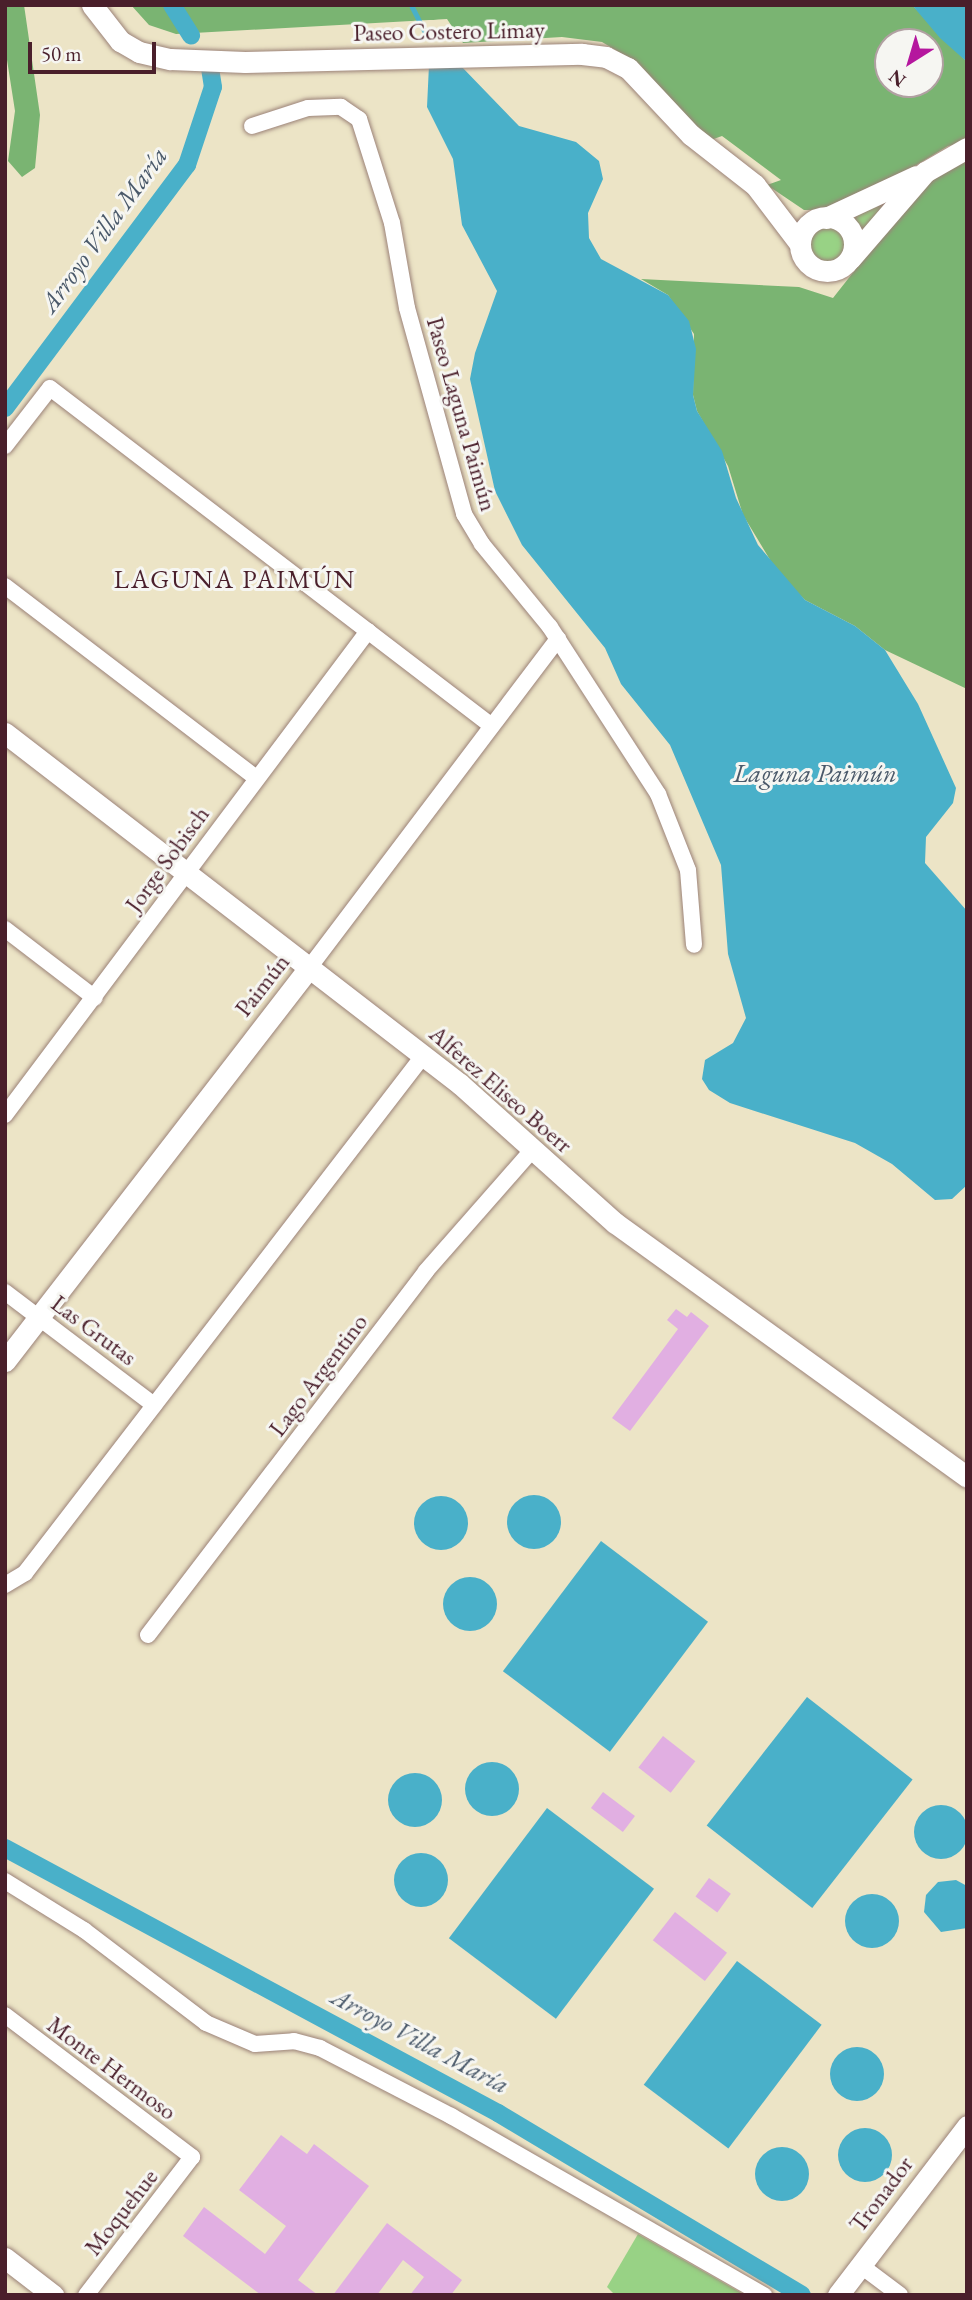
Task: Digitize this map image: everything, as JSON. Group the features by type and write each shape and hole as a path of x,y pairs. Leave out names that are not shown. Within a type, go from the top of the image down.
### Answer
{"street":[{"name":"Paseo Costero Limay","path":"92,5 120,41 139,52 170,59 606,57 637,76 691,135 771,202 800,244 805,260 818,270 835,270 848,260 852,236 842,223 819,220 771,202"},
{"name":"Paseo Laguna Paimún","path":"252,126 308,108 341,107 359,119 393,223 407,308 464,514 481,544 558,639 674,826 690,884 694,945"},
{"path":"800,244 804,230 819,220 925,172 967,148"},
{"path":"848,260 925,172"},
{"path":"5,446 50,388 492,726"},
{"path":"5,586 256,778"},
{"name":"Jorge Sobisch","path":"7,1110 95,998 185,872 368,631"},
{"name":"Paimún","path":"5,1361 309,968 558,639"},
{"name":"Alferez Eliseo Boerr","path":"5,733 423,1056 615,1223 967,1477"},
{"path":"5,929 95,998"},
{"path":"5,1584 25,1573 423,1056"},
{"name":"Lago Argentino","path":"148,1635 426,1271 533,1149"},
{"name":"Las Grutas","path":"5,1292 154,1405"},
{"path":"5,1881 84,1930 206,2023 255,2044 294,2041 320,2048 451,2116 764,2295"},
{"name":"Monte Hermoso","path":"5,2015 192,2157"},
{"name":"Tronador","path":"838,2295 963,2139"},
{"name":"Moquehue","path":"86,2295 192,2157"},
{"path":"5,2258 52,2295"},
{"path":"860,2265 900,2295"}],"green space":[{"path":"5,5 24,5 40,115 35,168 22,177 8,161 15,111 5,47"},
{"path":"131,5 912,5 934,28 874,28 874,98 944,98 944,38 967,62 967,142 948,146 903,173 822,210 804,210 767,185 781,180 722,136 708,141 639,64 602,42 562,37 463,43 447,19 176,34 149,25"},
{"path":"967,156 967,689 885,650 855,626 805,600 778,573 743,515 728,466 697,411 693,395 694,334 668,295 641,279 799,287 833,298 922,185"},
{"path":"908,186 858,240 841,216"},
{"path":"827,226 841,231 846,245 841,259 827,264 813,259 808,245 813,231"},
{"path":"638,2234 745,2295 615,2295 607,2287"}],"water":[{"path":"912,5 967,5 967,62 944,42 944,28 932,28"},
{"name":"Laguna Paimún","path":"429,65 460,65 519,126 576,142 599,161 603,179 588,213 589,238 601,259 668,295 689,321 696,349 693,395 697,411 722,451 736,498 758,545 805,600 855,626 885,650 918,704 956,788 953,803 926,837 925,863 967,911 967,1185 952,1199 935,1200 892,1164 855,1143 730,1103 709,1090 702,1079 705,1060 733,1043 746,1018 728,954 721,865 670,745 621,684 605,648 522,545 495,491 470,379 475,353 497,291 462,225 453,159 427,107"},
{"path":"534,1495 553,1503 561,1522 553,1541 534,1549 515,1541 507,1522 515,1503"},
{"path":"441,1496 460,1504 468,1523 460,1542 441,1550 422,1542 414,1523 422,1504"},
{"path":"601,1541 708,1622 610,1752 503,1671"},
{"path":"470,1577 489,1585 497,1604 489,1623 470,1631 451,1623 443,1604 451,1585"},
{"path":"807,1697 913,1779 812,1908 707,1825"},
{"path":"492,1762 511,1770 519,1789 511,1808 492,1816 473,1808 465,1789 473,1770"},
{"path":"415,1773 434,1781 442,1800 434,1819 415,1827 396,1819 388,1800 396,1781"},
{"path":"941,1805 960,1813 968,1832 960,1851 941,1859 922,1851 914,1832 922,1813"},
{"path":"547,1808 654,1889 556,2019 449,1938"},
{"path":"421,1853 440,1861 448,1880 440,1899 421,1907 402,1899 394,1880 402,1861"},
{"path":"956,1880 967,1886 967,1928 941,1932 924,1912 926,1895 938,1882"},
{"path":"872,1894 891,1902 899,1921 891,1940 872,1948 853,1940 845,1921 853,1902"},
{"path":"737,1961 822,2025 728,2149 644,2085"},
{"path":"857,2047 876,2055 884,2074 876,2093 857,2101 838,2093 830,2074 838,2055"},
{"path":"865,2128 884,2136 892,2155 884,2174 865,2182 846,2174 838,2155 846,2136"},
{"path":"782,2147 801,2155 809,2174 801,2193 782,2201 763,2193 755,2174 763,2155"}],"building":[{"path":"676,1309 687,1317 691,1312 709,1326 630,1431 612,1418 678,1329 667,1320"},
{"path":"663,1736 695,1761 671,1793 638,1768"},
{"path":"603,1792 635,1816 623,1832 591,1808"},
{"path":"709,1878 731,1894 717,1912 695,1897"},
{"path":"675,1912 727,1953 705,1981 653,1940"},
{"path":"281,2135 307,2154 314,2144 369,2186 298,2280 318,2295 261,2295 183,2236 204,2207 265,2254 286,2226 239,2190"},
{"path":"387,2223 462,2280 451,2295 410,2295 424,2277 403,2260 377,2295 333,2295"}],"waterway":[{"name":"Arroyo Villa María","path":"172,5 191,35"},
{"path":"411,5 424,31"},
{"name":"Arroyo Villa María","path":"5,408 187,165 213,87 210,68"},
{"name":"Arroyo Villa María","path":"5,1848 498,2113 802,2295"}],"district":[{"name":"LAGUNA PAIMÚN","path":"235,580"}]}
